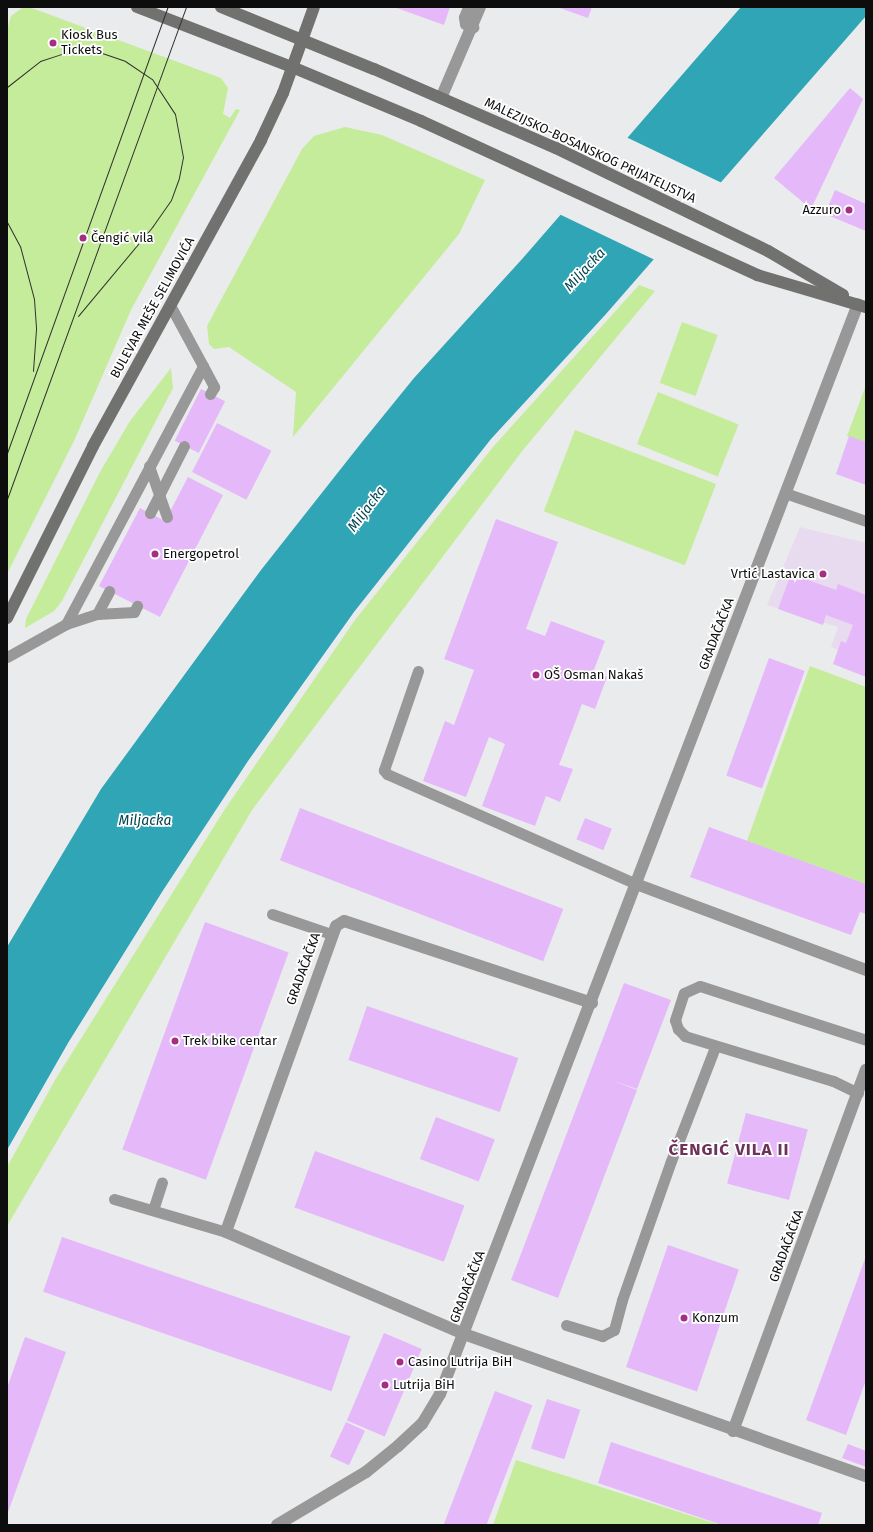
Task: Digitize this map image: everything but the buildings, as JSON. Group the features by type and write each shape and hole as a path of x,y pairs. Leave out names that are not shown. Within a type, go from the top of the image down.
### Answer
{"street":[{"path":"137,7 292,67 536,172 711,252 757,276 862,306"},
{"name":"MALEZIJSKO-BOSANSKOG PRIJATELJSTVA","path":"221,7 441,98 556,148 768,251 862,306"},
{"name":"BULEVAR MEŠE SELIMOVIĆA","path":"7,618 93,446 261,140 292,67 314,7"},
{"path":"441,98 473,27 480,7"},
{"name":"GRADAČAČKA","path":"277,1525 366,1472 422,1424 440,1394 592,1002 785,493 862,306"},
{"path":"636,884 866,970"},
{"name":"GRADAČAČKA","path":"592,1002 344,921 336,926 331,934 226,1232 464,1334 598,1380 733,1431 866,1476"},
{"name":"GRADAČAČKA","path":"733,1431 866,1070"}],"lane":[{"path":"468,7 464,18 465,24 473,27"},
{"path":"170,305 214,387 210,394"},
{"path":"66,624 203,366"},
{"path":"150,513 184,446"},
{"path":"149,466 167,518"},
{"path":"785,493 866,521"},
{"path":"97,614 109,591"},
{"path":"7,657 66,624 97,614 134,612 137,606"},
{"path":"418,672 384,770 387,774 636,884"},
{"path":"272,914 331,934"},
{"path":"858,1093 834,1081 715,1047 685,1036 678,1029 675,1020 684,993 691,988 700,986 866,1040"},
{"path":"566,1325 602,1336 614,1330 622,1300 671,1161 715,1047"},
{"path":"153,1210 162,1182"},
{"name":"GRADAČAČKA","path":"114,1199 226,1232"}],"shaded area":[{"name":"Vrtić Lastavica","path":"800,527 866,543 866,661 831,647 838,627 767,605"}],"green space":[{"path":"29,7 221,78 228,88 223,114 230,118 236,109 240,110 131,310 74,441 7,574 7,30 11,16 22,8"},
{"path":"345,127 382,135 485,180 459,234 293,437 296,392 229,347 214,349 209,344 207,326 302,149 314,136"},
{"path":"639,285 655,291 523,450 252,810 7,1226 7,1167 55,1080 225,809 355,620 493,447"},
{"path":"682,322 718,335 695,396 660,383"},
{"path":"171,368 173,388 62,601 54,611 25,628 26,619 100,472 130,421"},
{"path":"866,385 866,443 847,436"},
{"path":"658,392 739,425 718,477 637,444"},
{"path":"575,430 716,484 685,565 544,511"},
{"path":"810,666 866,687 866,884 747,841"},
{"path":"516,1460 720,1525 493,1525"}],"water":[{"name":"Miljacka","path":"741,7 866,7 866,16 606,314 491,439 354,612 248,761 162,892 68,1043 7,1150 7,947 101,789 261,570 414,378 523,258"}],"pier":[{"path":"626,137 722,183 655,260 559,214"}],"tram line":[{"path":"7,453 168,7"},
{"path":"7,499 186,7"},
{"path":"7,87 40,61 62,54 86,51 102,53 125,61 152,79 175,114 183,157 179,178 171,200 153,226 78,316"},
{"path":"7,222 20,246 34,299 36,329 33,371"}],"place":[{"name":"Kiosk Bus Tickets","path":"53,43"},
{"name":"Azzuro","path":"849,210"},
{"name":"Čengić vila","path":"83,238"},
{"name":"Energopetrol","path":"155,554"},
{"name":"Vrtić Lastavica","path":"823,574"},
{"name":"OŠ Osman Nakaš","path":"536,675"},
{"name":"Trek bike centar","path":"175,1041"},
{"name":"Konzum","path":"684,1318"},
{"name":"Casino Lutrija BiH","path":"400,1362"},
{"name":"Lutrija BiH","path":"385,1385"}],"district":[{"name":"ČENGIĆ VILA II","path":"729,1150"}]}
